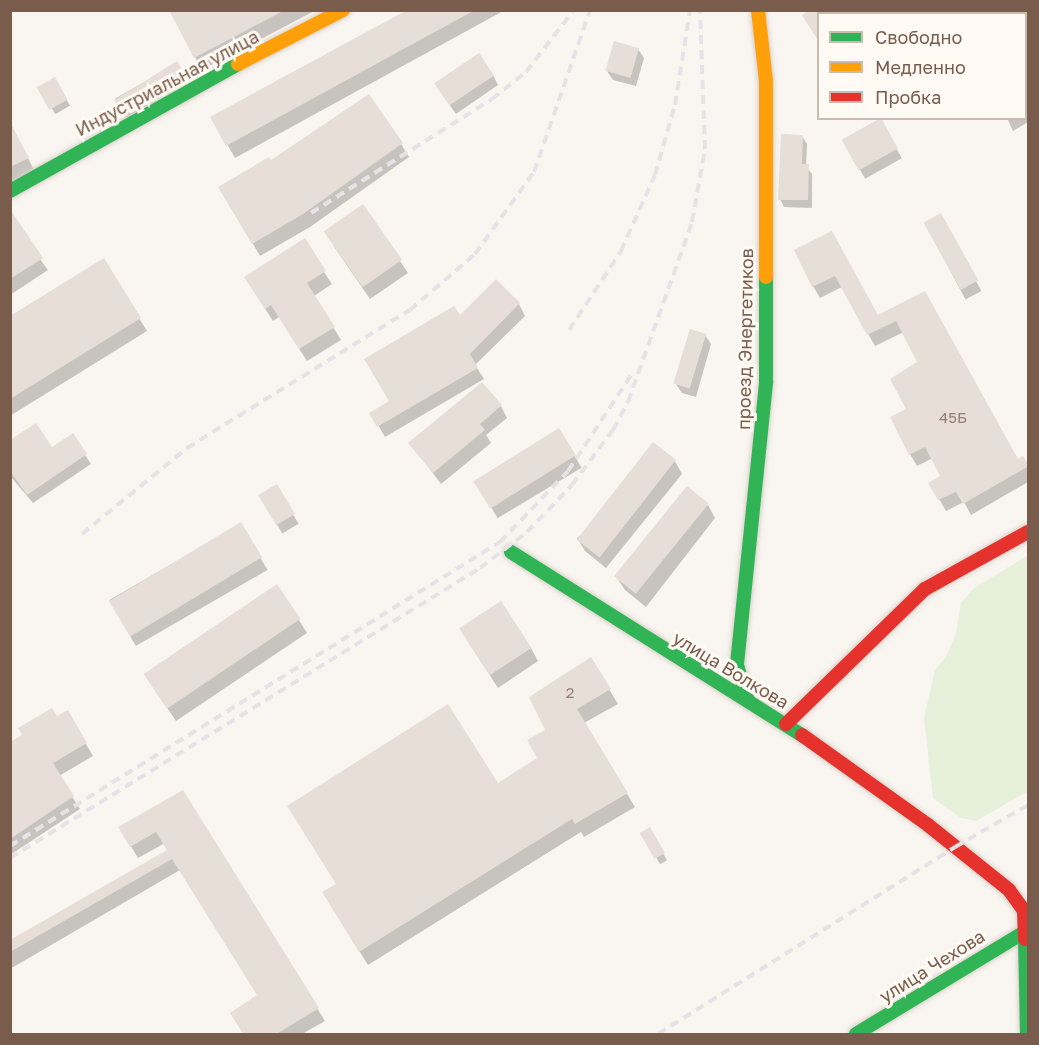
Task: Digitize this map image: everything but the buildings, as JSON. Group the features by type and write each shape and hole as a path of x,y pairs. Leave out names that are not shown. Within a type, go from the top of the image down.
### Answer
{"street":[{"name":"Индустриальная улица","path":"10,191 148,111 344,10"},
{"name":"проезд Энергетиков","path":"748,701 737,664 766,381 766,81 758,10"},
{"path":"786,724 925,589 1029,532"},
{"name":"улица Волкова","path":"512,552 660,649 786,724 928,825 1018,899 1024,911 1026,931 1027,1035"},
{"name":"улица Чехова","path":"856,1035 968,963 1026,931"}],"green space":[{"path":"1028,555 1028,791 976,821 961,818 933,798 924,718 935,670 946,657 956,633 961,603 973,589"}],"railway":[{"path":"311,213 492,99 526,72 574,10"},
{"path":"82,534 187,448 410,310 475,254 534,172 590,10"},
{"path":"569,330 621,251 655,175 675,105 690,10"},
{"path":"10,858 480,568 527,532 572,485 613,430 628,402 692,222 705,149 700,10"},
{"path":"10,846 500,542 568,471 632,374"},
{"path":"658,1034 955,847 1028,805"}],"traffic: fast":[{"path":"10,191 238,64"},
{"path":"748,701 737,664 766,381 766,277"},
{"path":"511,552 802,735"},
{"path":"856,1034 1028,930"},
{"path":"1025,939 1027,1034"}],"traffic: slow":[{"path":"238,64 343,10"},
{"path":"758,10 766,81 766,277"}],"traffic: jam":[{"path":"786,724 925,589 1028,532"},
{"path":"802,735 928,825 1009,890 1024,911 1025,939"}]}
